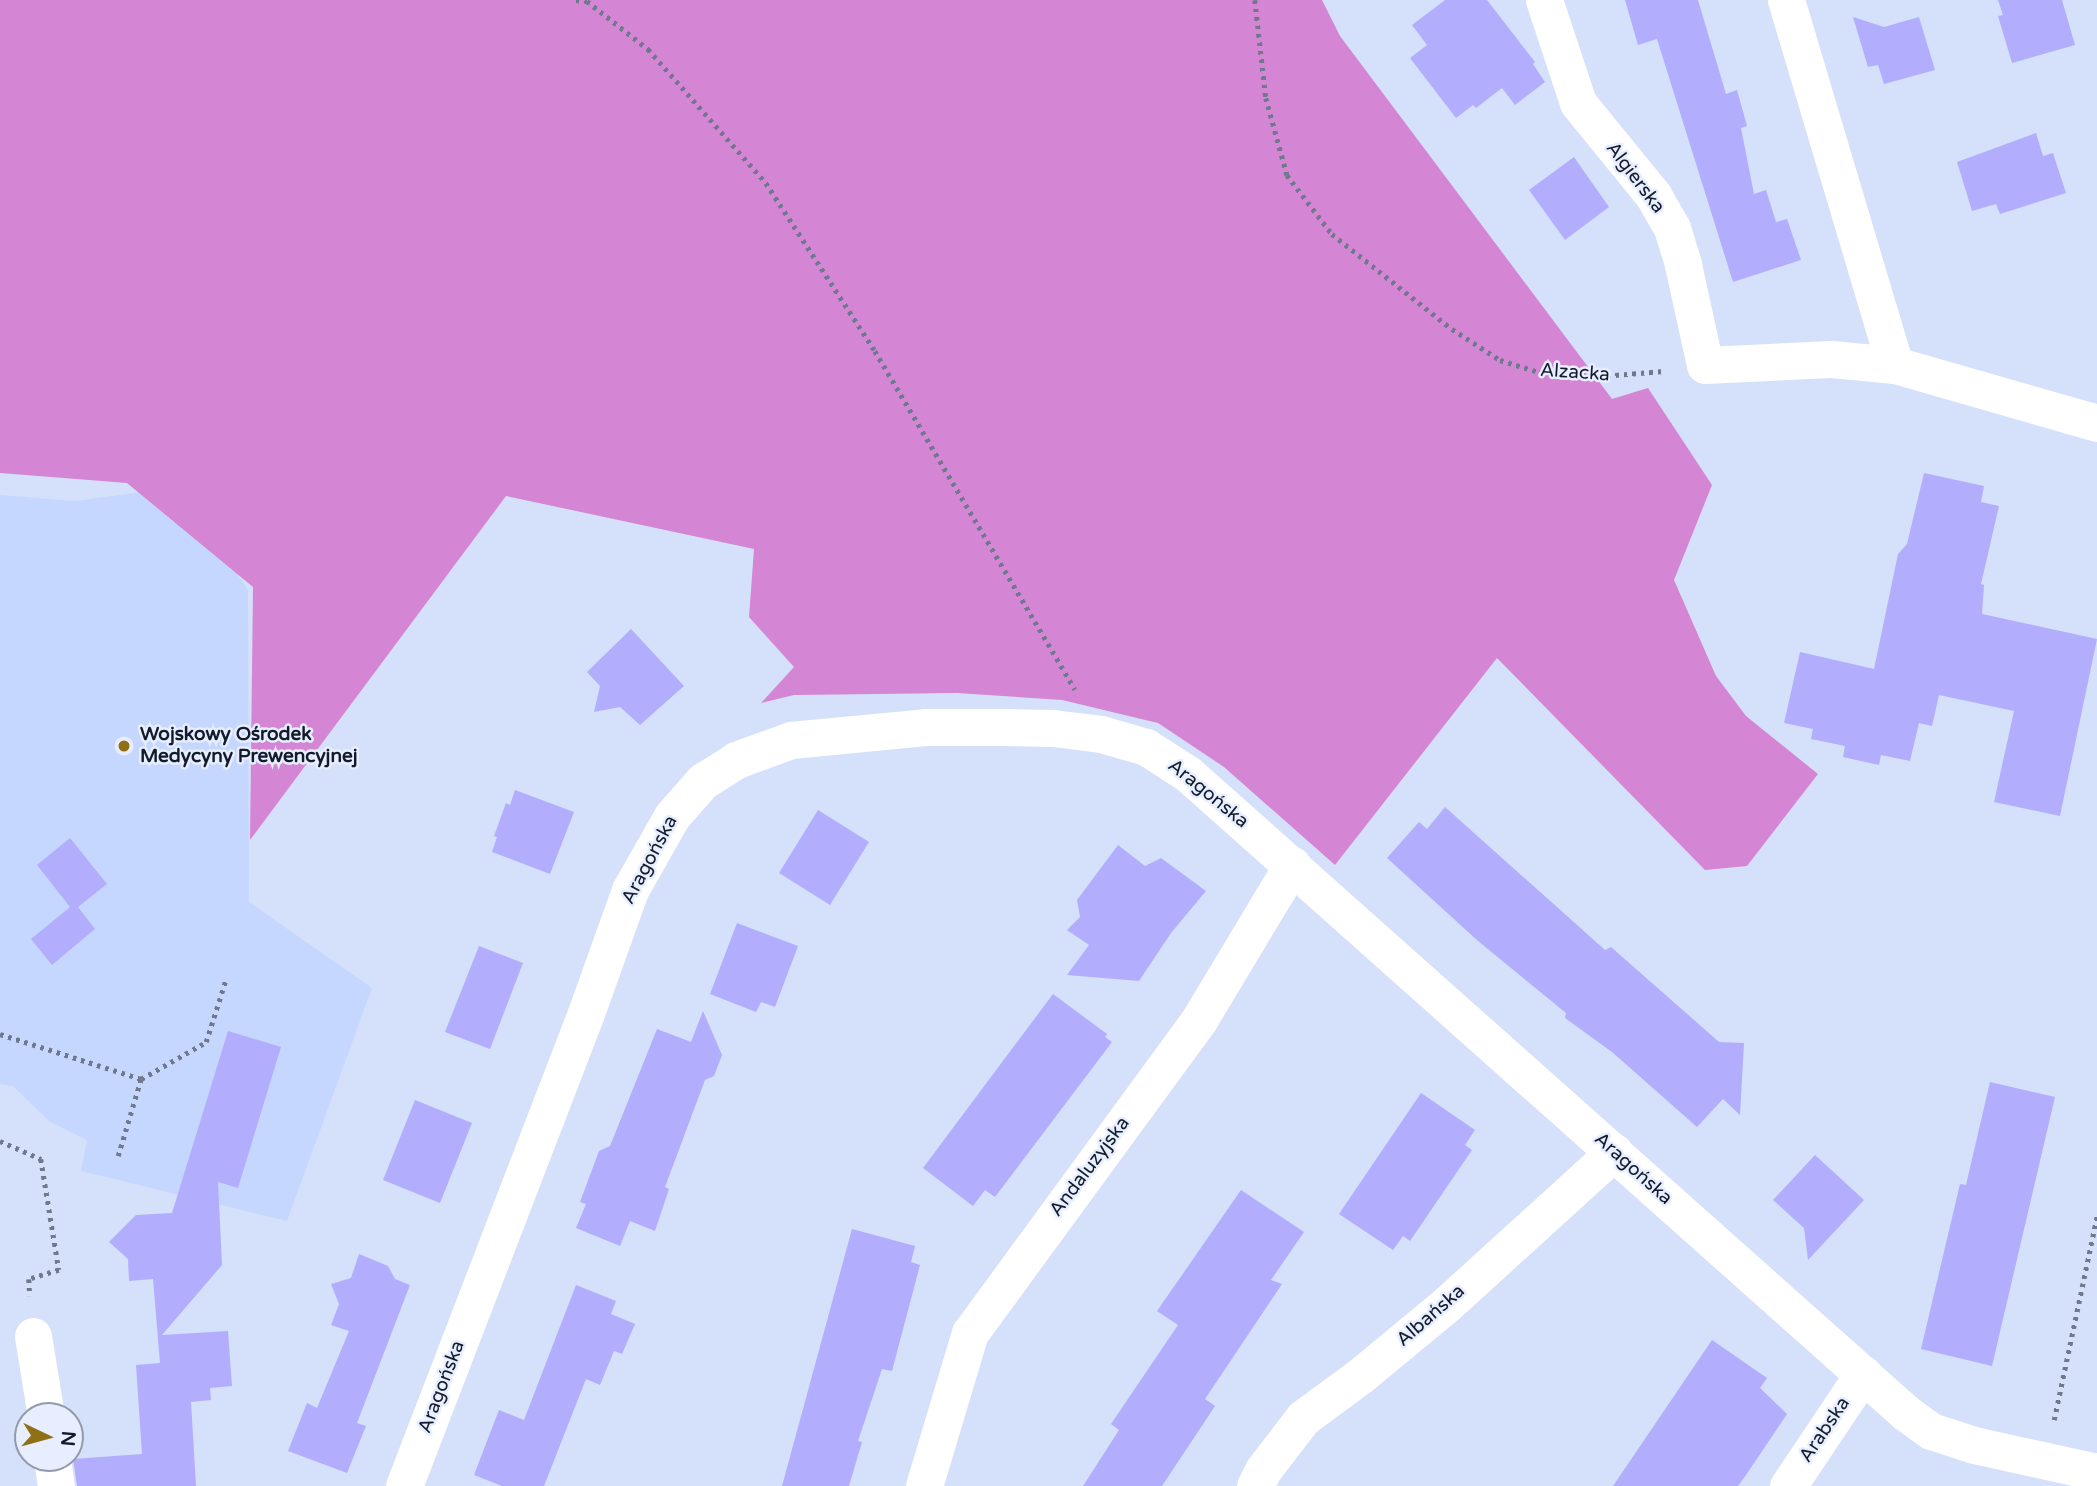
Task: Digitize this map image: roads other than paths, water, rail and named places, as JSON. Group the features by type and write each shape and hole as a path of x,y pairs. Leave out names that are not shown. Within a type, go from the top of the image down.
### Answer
{"street":[{"name":"Algierska","path":"1544,0 1578,103 1653,195 1672,229 1683,265 1705,365 1831,359 1895,365"},
{"path":"1786,0 1895,365 2096,415"},
{"name":"Aragońska","path":"404,1486 586,1013 630,890 672,816 704,781 736,760 791,740 841,733 925,727 1053,728 1101,734 1146,747 1188,774 1863,1374 1931,1431 1974,1445 2097,1472"},
{"name":"Andaluzyjska","path":"924,1486 970,1333 1199,1020 1292,865"},
{"name":"Albańska","path":"1255,1486 1263,1470 1303,1418 1360,1376 1447,1304 1614,1152"},
{"path":"33,1336 44,1402"},
{"name":"Arabska","path":"1788,1486 1863,1374"},
{"path":"2094,1486 2097,1472"}],"place":[{"name":"Wojskowy Ośrodek Medycyny Prewencyjnej","path":"124,746"}]}
